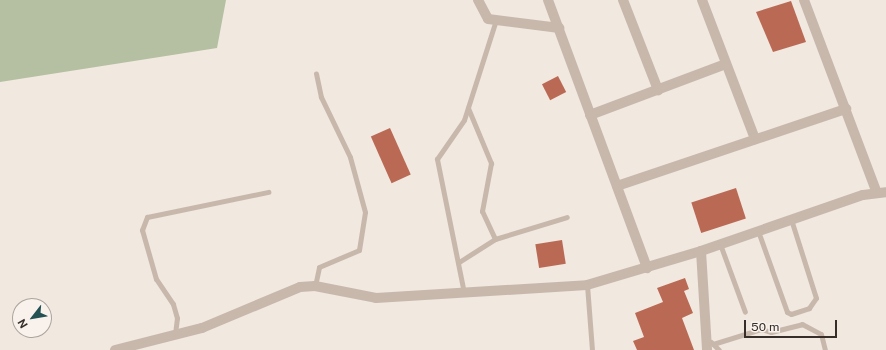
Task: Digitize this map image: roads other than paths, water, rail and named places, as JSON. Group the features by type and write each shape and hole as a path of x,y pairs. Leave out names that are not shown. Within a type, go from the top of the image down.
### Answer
{"street":[{"path":"478,0 488,19 559,28"},
{"path":"548,0 647,268"},
{"path":"623,0 658,90"},
{"path":"702,0 755,139"},
{"path":"115,350 224,321 288,290 315,286 376,298 587,285 702,251 791,219 881,192 846,109 804,0"},
{"path":"590,114 726,64"},
{"path":"617,186 846,109"},
{"path":"702,251 709,343"}],"lane":[{"path":"464,293 459,262 437,159 464,120 496,20"},
{"path":"315,286 319,267 359,250 365,212 350,157 321,97 316,74"},
{"path":"468,108 491,163 482,211 494,239"},
{"path":"175,334 178,318 174,304 156,279 142,230 147,217 268,192"},
{"path":"459,262 494,239 567,217"},
{"path":"758,231 787,312 791,314 809,308 816,298 791,219"},
{"path":"720,244 745,312"},
{"path":"587,285 592,350"},
{"path":"709,343 761,329 771,332 802,324 821,334 825,350"},
{"path":"709,343 719,350"}]}
